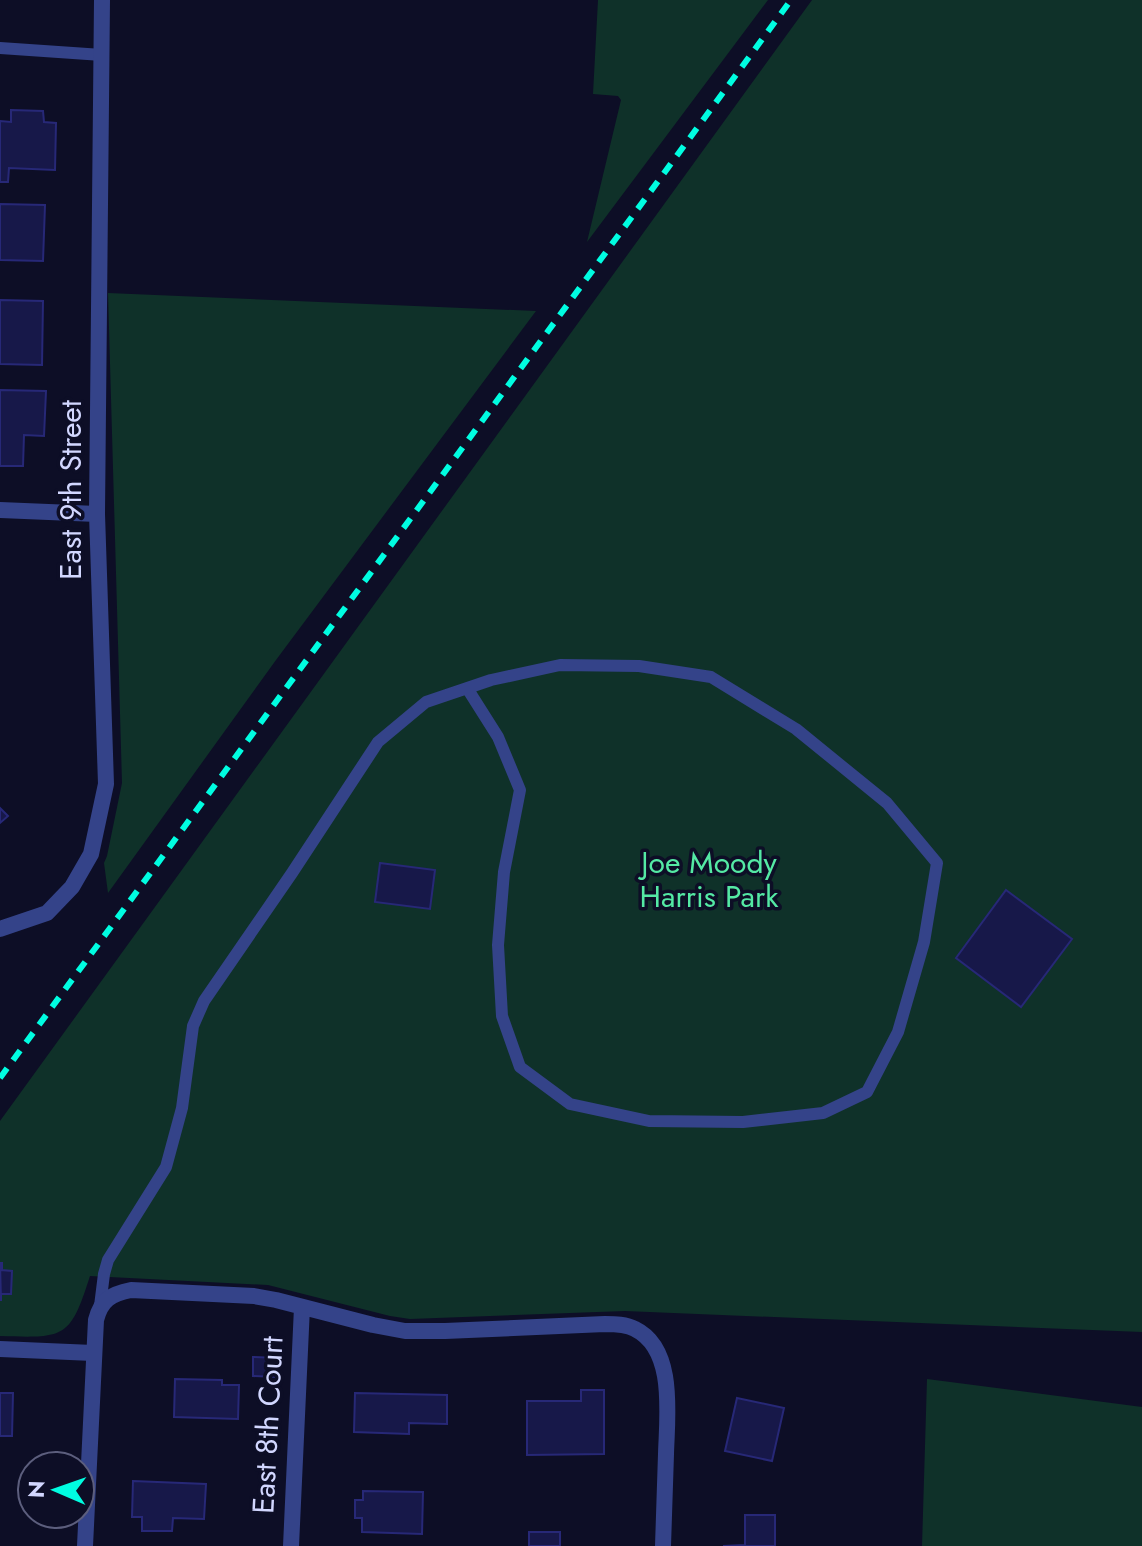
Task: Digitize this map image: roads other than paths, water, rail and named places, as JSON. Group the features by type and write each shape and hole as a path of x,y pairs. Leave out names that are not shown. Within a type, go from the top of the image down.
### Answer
{"street":[{"name":"East 9th Street","path":"0,929 47,913 72,887 91,854 106,784 97,514 102,0"},
{"path":"0,510 97,514"},
{"path":"85,1546 94,1327 100,1306 115,1295 131,1290 242,1295 276,1300 405,1331 614,1324 636,1329 656,1351 663,1365 667,1400 663,1546"},
{"name":"East 8th Court","path":"291,1546 302,1307"},
{"path":"0,1349 93,1353"}],"lane":[{"path":"0,48 102,55"},
{"path":"100,1306 108,1260 166,1167 182,1108 193,1026 204,1001 378,742 426,702 467,688 491,680 560,665 639,666 711,677 796,729 887,803 937,863 924,942 898,1032 867,1092 823,1113 743,1122 649,1121 570,1104 520,1067 502,1016 498,945 504,872 520,790 498,737 467,688"}],"railway":[{"path":"0,1078 791,0"}],"park label":[{"name":"Joe Moody Harris Park","path":"709,880"}]}
